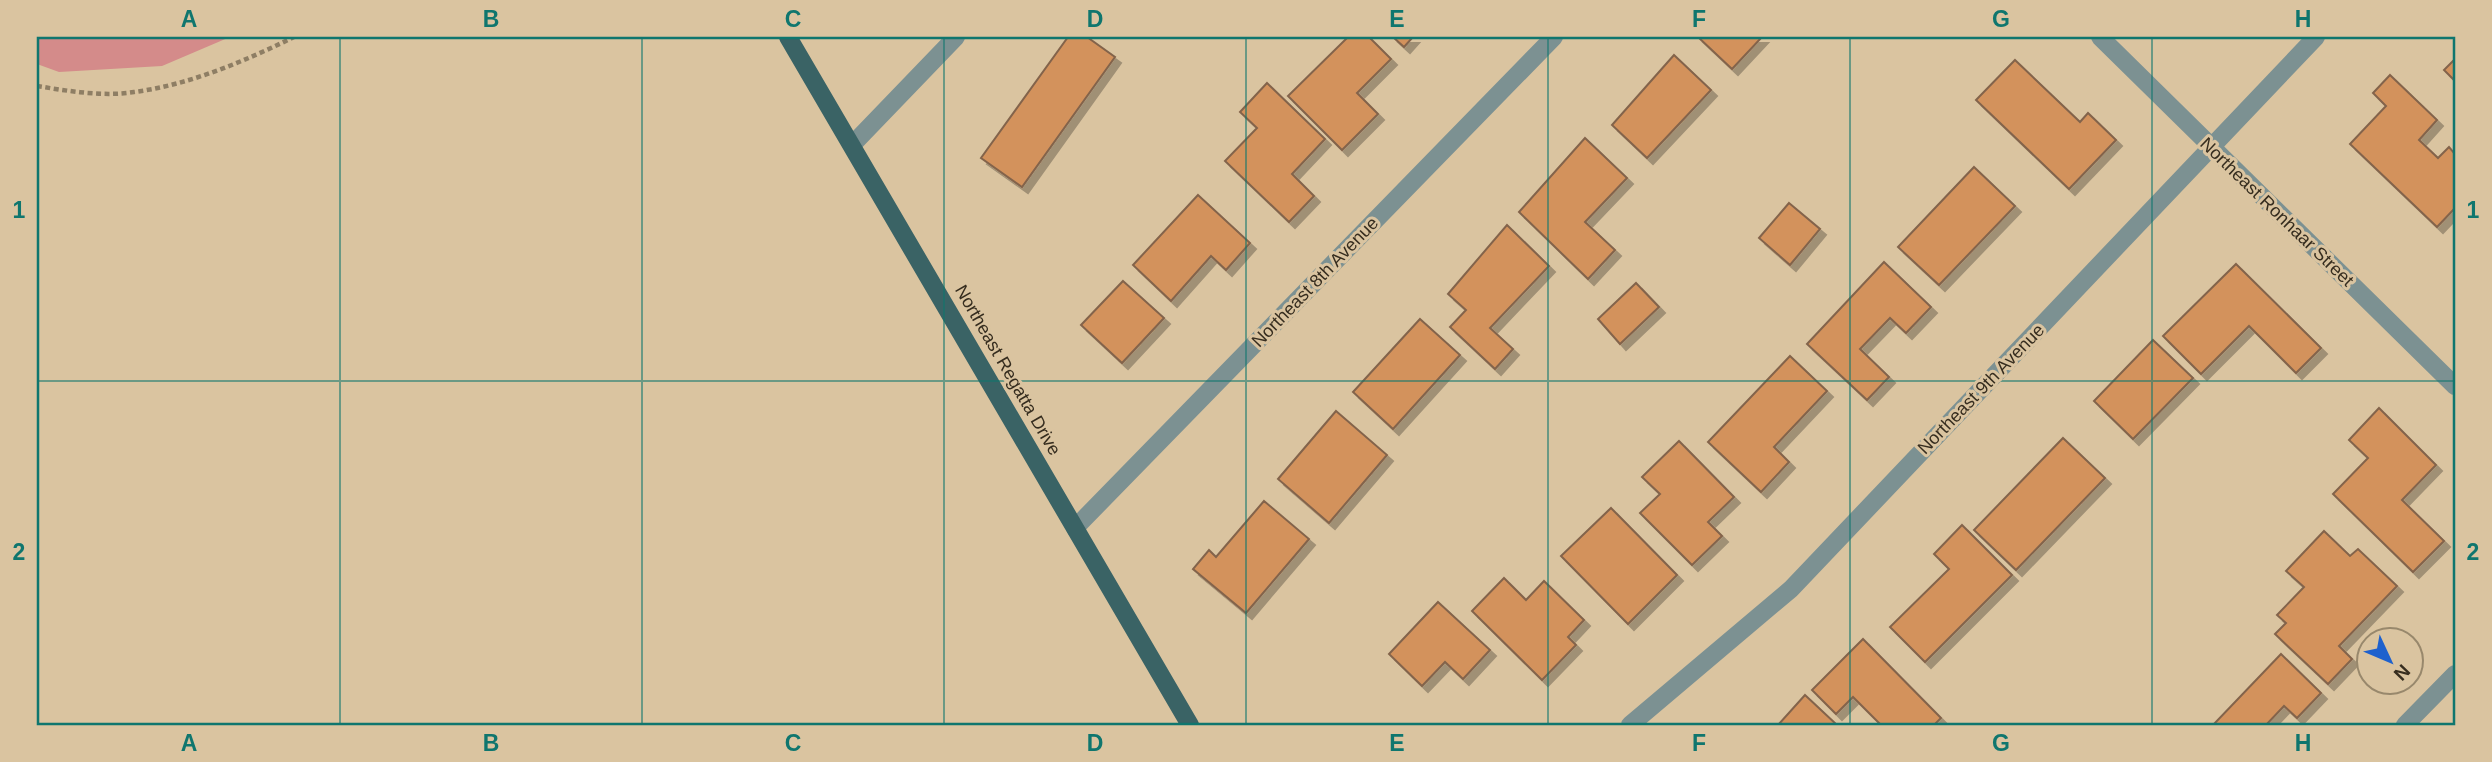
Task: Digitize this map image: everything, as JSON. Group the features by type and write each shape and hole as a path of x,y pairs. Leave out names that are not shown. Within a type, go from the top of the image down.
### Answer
{"main road":[{"name":"Northeast Regatta Drive","path":"788,37 1190,725"}],"street":[{"path":"852,145 956,37"},
{"name":"Northeast 8th Avenue","path":"1075,528 1554,37"},
{"name":"Northeast Ronhaar Street","path":"2100,37 2455,386"},
{"name":"Northeast 9th Avenue","path":"1630,725 1791,589 2316,37"},
{"path":"2405,725 2455,674"}],"path":[{"path":"37,86 75,92 134,93 185,80 259,54 293,37"}],"shaded area":[{"path":"37,37 230,37 162,66 59,72 37,64"}],"building":[{"path":"1068,37 1087,37 1115,57 1022,187 981,158"},
{"path":"1348,37 1369,37 1391,59 1357,93 1378,114 1342,150 1288,96"},
{"path":"1393,37 1413,37 1404,47"},
{"path":"1698,37 1762,37 1732,69"},
{"path":"1674,55 1711,90 1647,158 1612,125"},
{"path":"2455,59 2455,81 2444,70"},
{"path":"2015,60 2080,122 2088,113 2116,140 2069,189 1976,100"},
{"path":"2390,75 2437,120 2419,140 2438,158 2449,147 2455,154 2455,208 2437,227 2350,144 2386,106 2373,93"},
{"path":"1267,83 1325,139 1292,174 1314,196 1289,222 1225,161 1257,128 1240,112"},
{"path":"1585,138 1627,178 1585,222 1615,250 1588,279 1519,212"},
{"path":"1974,167 2015,206 1939,285 1898,247"},
{"path":"1198,195 1250,243 1226,270 1211,256 1171,301 1133,265"},
{"path":"1789,203 1820,229 1790,265 1759,238"},
{"path":"1507,225 1549,266 1490,328 1513,349 1495,369 1450,327 1466,310 1448,294"},
{"path":"1884,262 1931,307 1906,333 1890,318 1860,349 1889,377 1867,400 1807,344"},
{"path":"2236,264 2321,348 2296,373 2249,326 2201,374 2163,336"},
{"path":"1123,281 1164,318 1122,363 1081,325"},
{"path":"1636,283 1659,307 1620,344 1598,319"},
{"path":"1420,319 1460,355 1393,429 1353,392"},
{"path":"2153,340 2193,378 2133,439 2094,401"},
{"path":"1790,356 1827,391 1774,447 1789,462 1761,492 1708,442"},
{"path":"2379,408 2436,465 2402,500 2444,541 2413,572 2333,494 2368,458 2349,440"},
{"path":"1336,411 1387,455 1329,523 1278,479"},
{"path":"2063,438 2105,478 2016,570 1974,530"},
{"path":"1679,441 1734,497 1708,522 1722,536 1692,565 1640,513 1660,494 1642,477"},
{"path":"1264,501 1309,539 1246,613 1193,569 1209,550 1216,557"},
{"path":"1611,508 1677,575 1628,624 1561,556"},
{"path":"1962,525 2012,575 1925,662 1890,627 1949,569 1934,554"},
{"path":"2324,531 2350,556 2358,549 2397,586 2339,646 2352,659 2328,684 2275,634 2286,623 2277,615 2304,587 2286,571"},
{"path":"1504,578 1526,600 1544,581 1584,620 1568,637 1576,645 1542,680 1472,611"},
{"path":"1438,602 1490,650 1463,679 1445,662 1422,686 1389,654"},
{"path":"1863,639 1941,718 1934,725 1881,725 1853,697 1836,714 1812,690"},
{"path":"2281,654 2321,693 2297,718 2284,706 2266,725 2213,725"},
{"path":"1805,695 1837,725 1778,725"}]}
